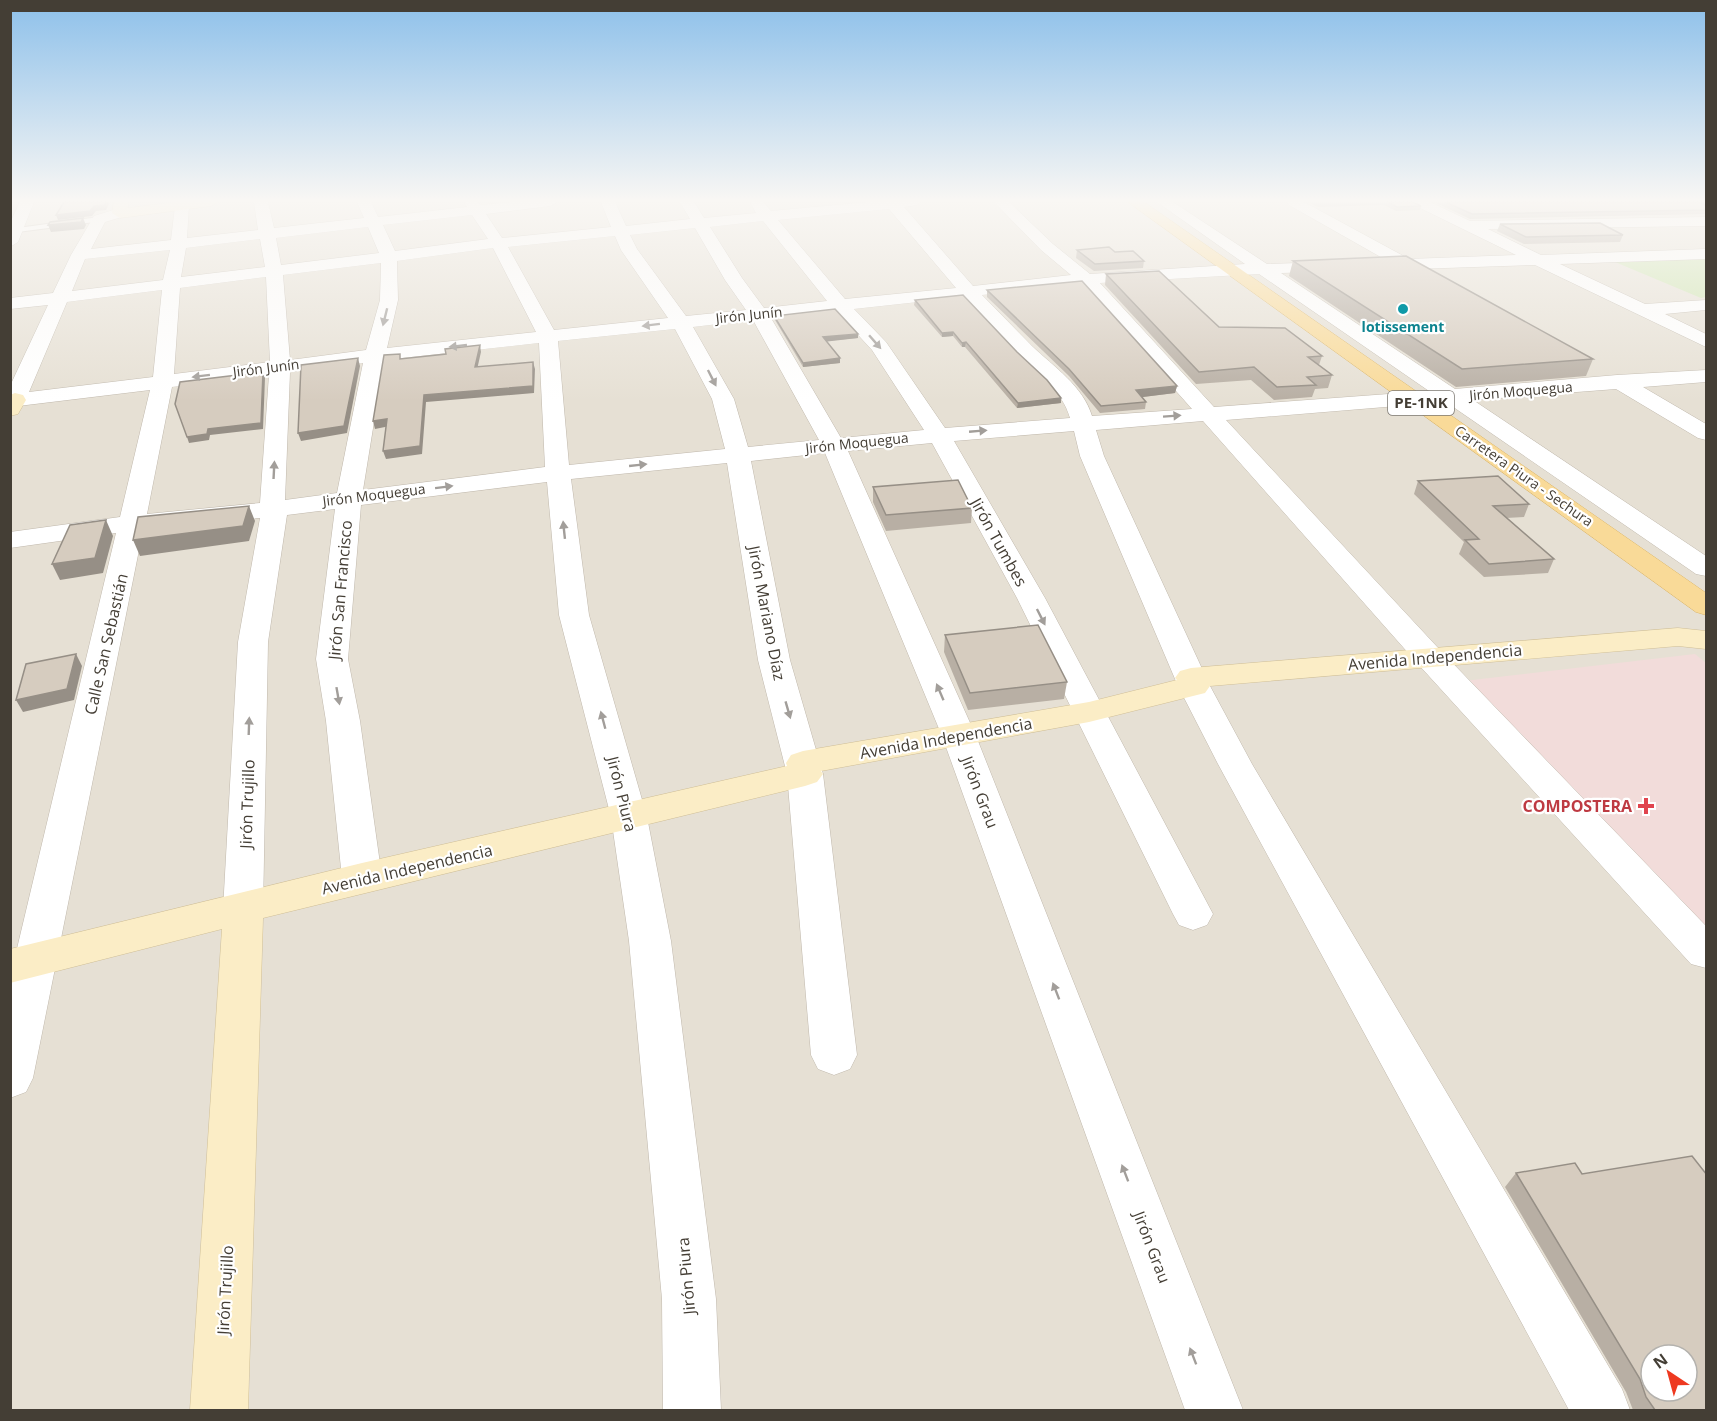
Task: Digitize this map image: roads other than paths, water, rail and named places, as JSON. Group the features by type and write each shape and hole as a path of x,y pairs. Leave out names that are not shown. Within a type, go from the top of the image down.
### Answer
{"main road":[{"name":"Carretera Piura - Sechura","path":"1232,270 1707,606"}],"street":[{"path":"12,404 73,268"},
{"name":"Calle San Sebastián","path":"10,1078 23,963 133,524 163,381 174,268"},
{"path":"10,304 295,268"},
{"name":"Jirón San Francisco","path":"362,878 343,721 332,659 349,498 375,355 389,300 389,268"},
{"name":"Jirón Piura","path":"511,268 548,337 558,473 574,615 629,817 650,941 689,1299 692,1410"},
{"name":"Jirón Mariano Díaz","path":"642,268 680,321 723,399 738,455 774,660 804,769 834,1055"},
{"name":"Jirón Grau","path":"727,268 759,314 834,446 959,736 1214,1410"},
{"name":"Jirón Tumbes","path":"810,268 840,305 879,346 939,435 1031,598 1193,914"},
{"path":"950,268 968,291 1027,352 1053,374 1078,407 1092,456 1193,682 1235,764 1601,1410"},
{"path":"1073,268 1086,279 1209,413 1429,657 1707,952"},
{"name":"Jirón Junín","path":"12,404 280,366 680,321 1086,279 1232,270 1312,268"},
{"path":"1414,268 1438,282"},
{"path":"1554,268 1707,341"},
{"path":"1263,270 1707,568"},
{"name":"Jirón Trujillo","path":"219,1410 243,910 253,642 274,515 272,509 280,366 274,271"},
{"path":"1644,311 1707,305"},
{"path":"1590,366 1707,433"},
{"name":"Jirón Moquegua","path":"10,540 558,473 939,435 1707,376"},
{"name":"Avenida Independencia","path":"23,963 243,910 362,878 629,817 804,769 959,736 1089,712 1193,682 1429,657 1692,638 1707,620"}],"place":[{"name":"lotissement","path":"1403,309"},
{"name":"COMPOSTERA","path":"1646,806"}]}
